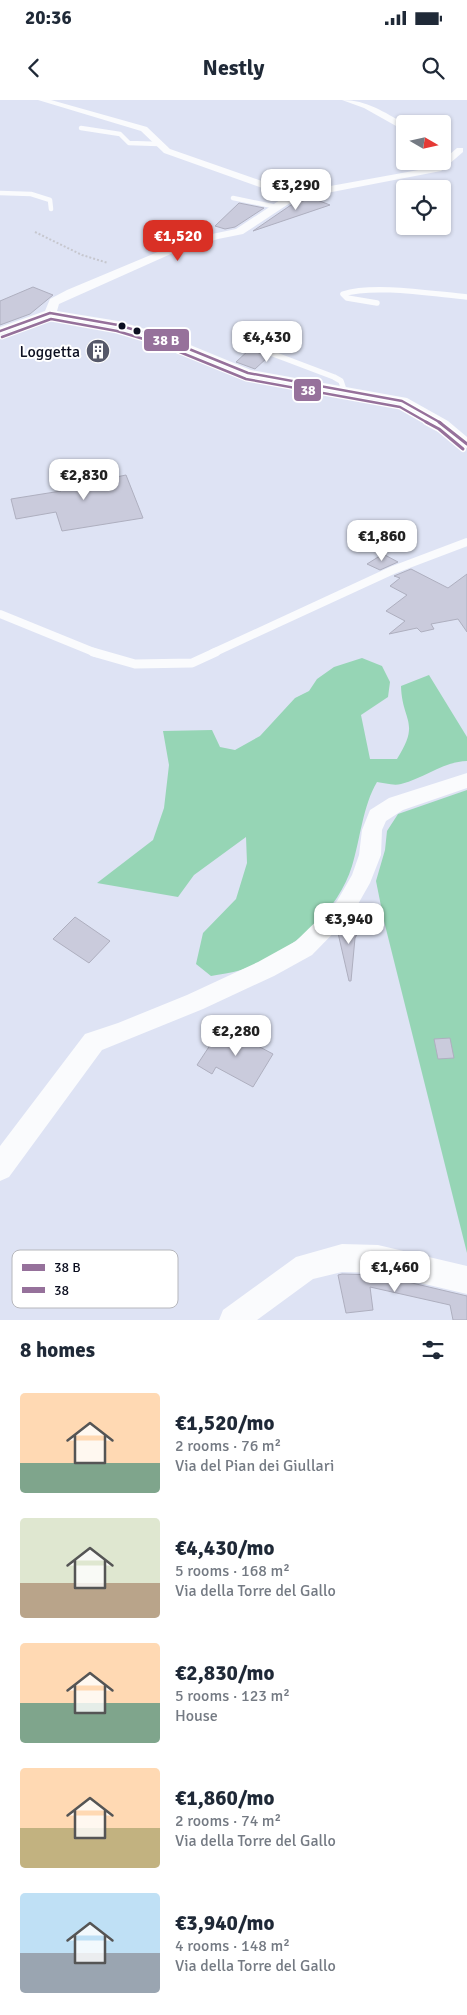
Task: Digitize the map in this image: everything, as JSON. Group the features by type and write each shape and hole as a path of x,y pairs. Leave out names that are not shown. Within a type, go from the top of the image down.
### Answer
{"street":[{"path":"42,100 144,129 159,144 176,154 280,192 282,204"},
{"path":"346,100 366,106 396,123"},
{"path":"0,331 170,251 216,236 239,232 282,204 303,194 438,169 463,149"},
{"path":"52,307 135,329 248,373 402,401 443,424 467,444"},
{"path":"0,1168 94,1042 122,1034 195,1002 266,969 304,948 345,907 362,877 370,855 372,830 377,816 396,804 467,780"},
{"path":"232,1320 306,1267 342,1258 378,1259 467,1280"}],"lane":[{"path":"81,128 120,134 129,143 159,144"},
{"path":"0,193 40,195 50,200 51,209"},
{"path":"233,198 282,204"},
{"path":"377,303 348,298 343,294 347,291 366,290 467,297"},
{"path":"260,349 334,377 341,381 344,390"},
{"path":"0,614 98,654 135,664 192,663 393,570 467,542"}],"path":[{"path":"35,232 82,255 114,266"}],"green space":[{"path":"362,658 382,666 390,682 388,697 361,715 370,759 397,759 408,737 409,729 401,686 429,675 467,737 467,761 441,767 401,784 392,785 377,782 368,801 355,856 345,884 323,916 293,943 276,954 241,970 211,976 196,964 203,933 236,899 247,863 246,837 194,875 178,897 97,883 153,840 164,808 169,765 163,731 212,730 220,747 235,750 260,736 295,698 309,691 317,679 334,667"},
{"path":"467,790 467,1253 384,921 376,881 385,850 387,831 398,814"}],"building":[{"path":"312,198 330,205 253,231 291,205"},
{"path":"239,203 264,208 235,227 225,229 215,226"},
{"path":"33,287 53,295 30,314 0,325 0,301"},
{"path":"250,349 268,357 255,369 236,362"},
{"path":"103,468 107,479 126,475 143,518 62,531 56,512 16,519 11,499 61,491 56,475"},
{"path":"383,554 398,562 380,570 367,564"},
{"path":"411,569 448,588 467,574 467,632 458,619 431,624 434,629 421,632 417,628 389,634 405,621 386,611 407,595 390,586 400,578 394,576"},
{"path":"75,917 110,941 89,963 53,939"},
{"path":"351,921 361,927 355,938 351,981 349,981 338,933"},
{"path":"222,1027 273,1054 253,1087 216,1067 212,1074 197,1065"},
{"path":"450,1038 454,1058 438,1059 434,1039"},
{"path":"338,1275 378,1275 467,1296 467,1320 453,1320 450,1305 370,1287 373,1310 346,1313"}],"transit line":[{"path":"0,331 50,313 118,325 162,338 248,373 402,401 443,424 467,444"},
{"name":"38","path":"2,337 51,319 117,331 160,344 246,379 400,407 439,429 463,449"}],"place":[{"name":"Loggetta","path":"98,351"}]}
